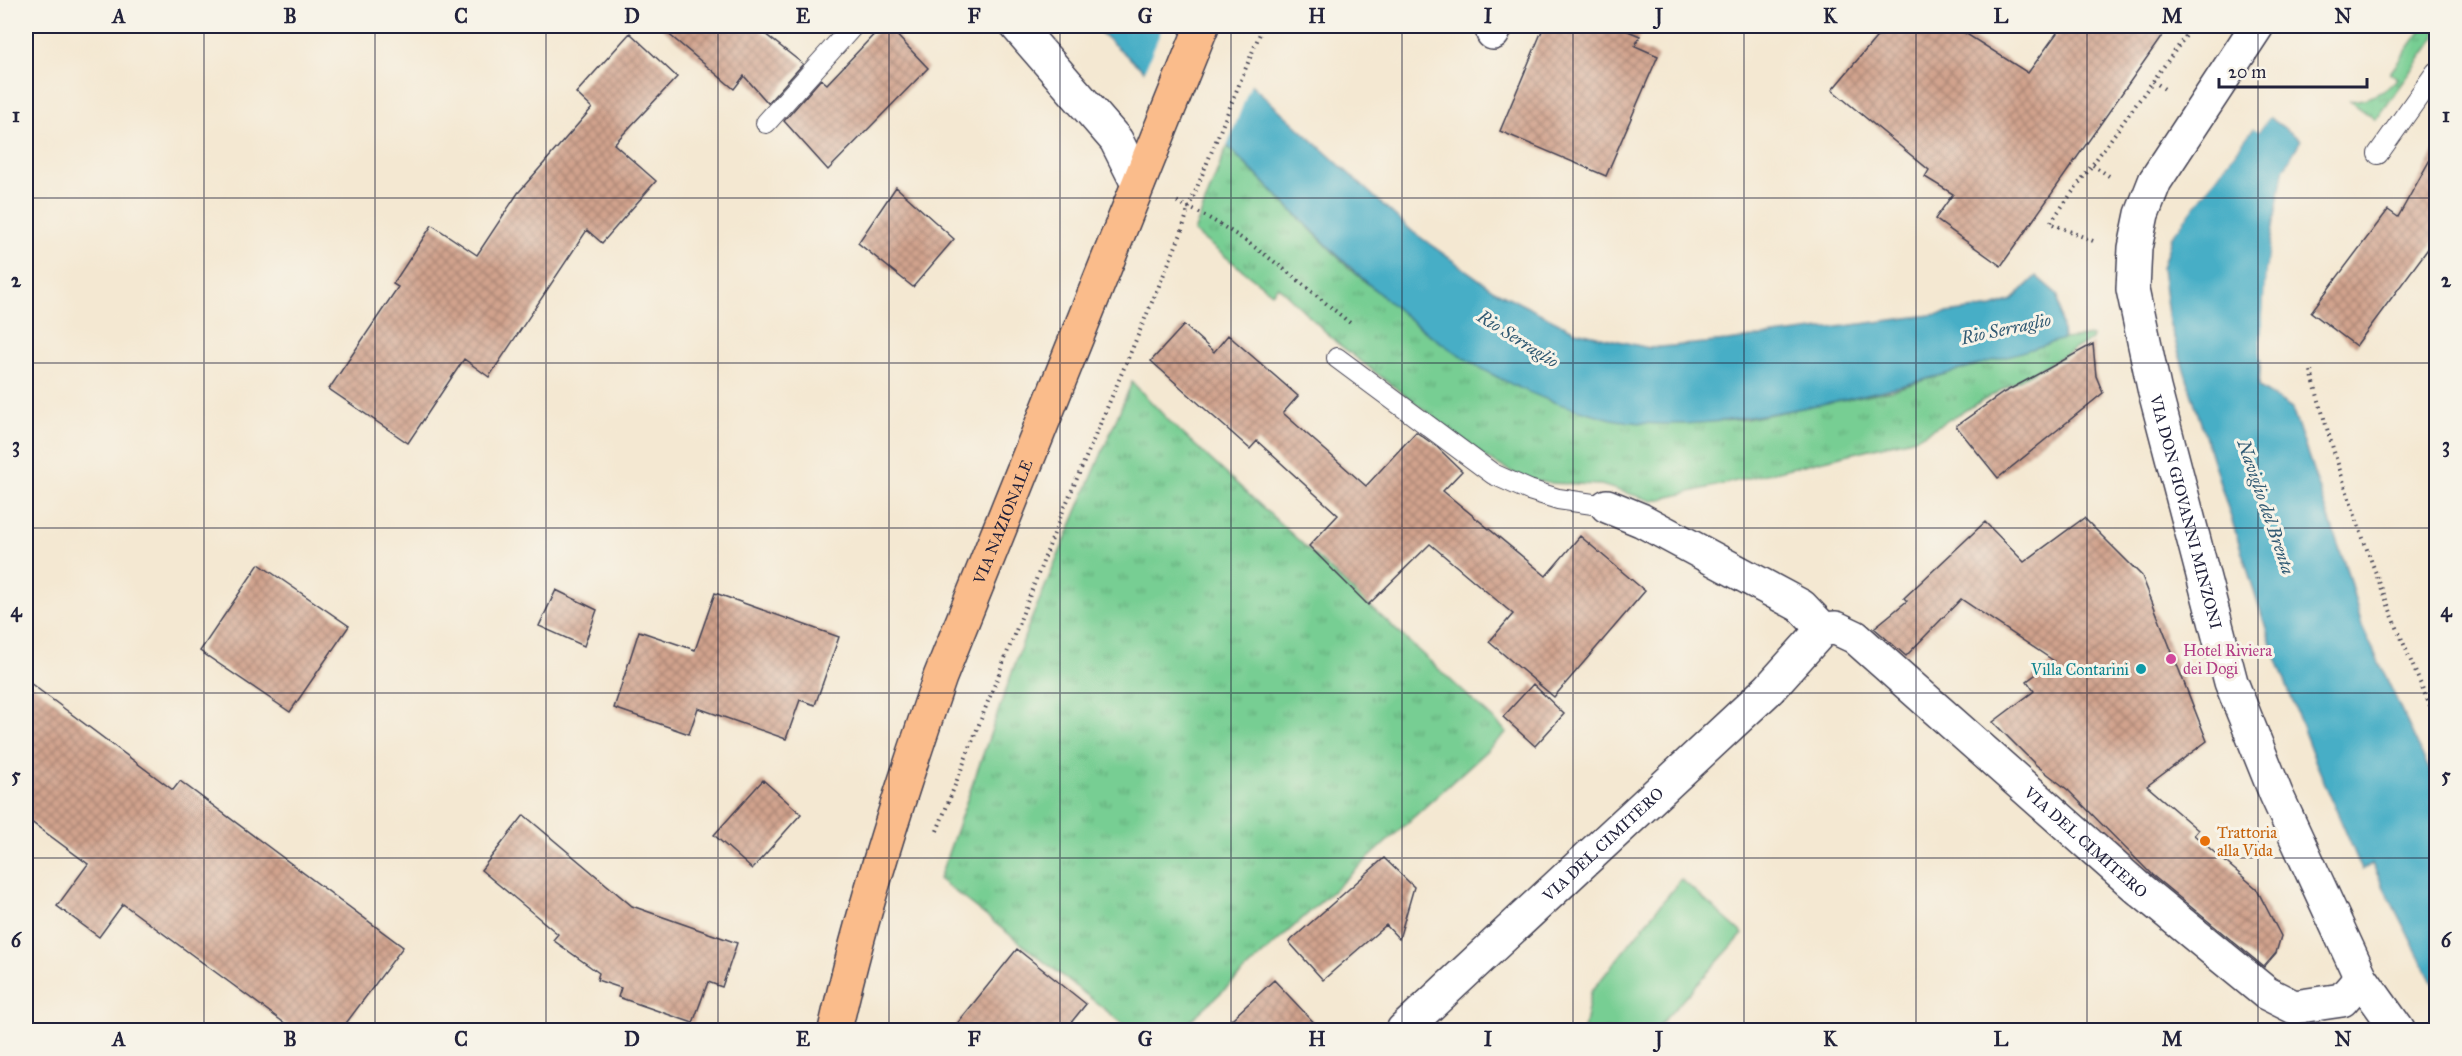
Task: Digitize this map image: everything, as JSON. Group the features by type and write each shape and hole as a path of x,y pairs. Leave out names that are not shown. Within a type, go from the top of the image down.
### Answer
{"main road":[{"name":"VIA NAZIONALE","path":"835,1030 846,980 878,867 940,676 1202,26"}],"street":[{"path":"1017,26 1116,140 1138,184"},
{"name":"VIA DON GIOVANNI MINZONI","path":"2257,26 2155,181 2142,214 2135,248 2133,289 2151,376 2231,682 2276,794 2361,978 2398,1030"},
{"path":"1607,506 1641,520 1801,606 1823,629"},
{"name":"VIA DEL CIMITERO","path":"1403,1030 1769,689 1823,629 1836,628 1855,637 2138,888 2265,993 2294,1007 2342,1000 2361,978"}],"lane":[{"path":"766,123 853,26"},
{"path":"2378,154 2436,72"},
{"path":"1337,358 1493,474 1529,490 1558,499 1607,506"}],"path":[{"path":"949,800 1061,516 1263,26"},
{"path":"2153,81 2161,87"},
{"path":"2093,165 2109,176"},
{"path":"2311,371 2324,421 2376,572 2436,719"}],"green space":[{"path":"2424,26 2436,26 2436,37 2376,120 2350,101 2376,94 2398,78 2390,73"},
{"path":"1227,146 1349,268 1422,330 1495,376 1550,401 1618,420 1684,424 1747,419 1892,390 2063,339 2092,336 2091,340 1916,438 1653,501 1601,485 1546,483 1517,475 1488,459 1337,343 1278,286 1272,293 1194,232"},
{"path":"1132,382 1172,424 1507,732 1180,1030 1131,1030 939,879 1028,627"},
{"path":"1681,879 1743,934 1655,1030 1584,1030 1591,992"}],"water":[{"name":"Rio Serraglio","path":"1093,26 1187,26 1413,232 1494,290 1575,331 1649,348 1727,341 1993,307 2012,300 2036,276 2058,295 2063,339 1898,387 1752,417 1662,424 1617,420 1579,410 1526,391 1476,366 1431,335 1347,264 1211,131"},
{"name":"Naviglio del Brenta","path":"2269,117 2301,140 2284,170 2274,223 2266,271 2259,387 2292,408 2348,574 2362,626 2436,784 2436,990 2372,864 2362,870 2314,758 2270,641 2169,322 2162,268 2172,236 2254,127 2259,131"}],"pier":[{"path":"1163,26 1191,26 1252,81 1226,149 1143,74"},
{"path":"2267,115 2271,115 2259,131 2253,128 2172,236 2174,228 2251,125 2258,127"},
{"path":"2303,138 2304,141 2287,171 2269,272 2263,360 2260,359 2266,271 2284,170"}],"building":[{"path":"659,26 755,26 803,64 768,103 744,76 734,89"},
{"path":"882,26 888,26 928,68 828,170 784,121 821,79 827,84"},
{"path":"1544,26 1616,26 1640,36 1635,46 1658,56 1606,176 1500,131"},
{"path":"1886,26 1954,26 2028,73 2062,26 2169,26 2001,266 1935,219 1953,194 1925,177 1929,170 1832,90"},
{"path":"630,33 677,77 614,144 656,181 602,243 587,230 489,377 464,359 408,443 329,389 398,287 393,284 432,225 477,255 518,193 592,108 576,93"},
{"path":"2436,149 2436,238 2356,346 2311,312 2388,210 2398,217"},
{"path":"896,187 954,239 913,287 858,243"},
{"path":"1184,325 1214,352 1228,335 1298,396 1283,413 1366,486 1416,432 1437,447 1462,471 1443,491 1546,576 1580,536 1645,591 1554,697 1489,642 1513,614 1430,544 1368,605 1309,546 1338,515 1257,441 1250,449 1151,361"},
{"path":"2093,344 2096,376 2103,393 1998,478 1956,426 2003,393"},
{"path":"2084,518 2142,576 2207,741 2147,786 2198,830 2194,835 2256,888 2281,936 2276,953 2264,967 2152,875 2068,790 2036,765 1993,722 2034,691 2027,681 2054,661 1961,599 1906,656 1874,628 1907,601 1904,598 1985,522 2024,562"},
{"path":"259,564 349,626 290,712 200,651"},
{"path":"556,590 597,610 584,646 539,626"},
{"path":"715,593 839,637 815,705 800,700 786,739 698,708 689,734 614,708 639,631 695,650"},
{"path":"26,680 173,790 180,781 403,947 341,1030 294,1030 123,904 99,937 57,906 88,864 26,818"},
{"path":"1533,684 1564,714 1535,746 1503,717"},
{"path":"763,780 801,814 752,869 714,835"},
{"path":"524,815 632,906 737,943 722,987 708,982 693,1023 618,997 621,988 597,980 599,973 553,940 558,934 481,870"},
{"path":"1384,858 1414,887 1399,939 1386,925 1323,980 1289,942"},
{"path":"1017,949 1086,1004 1065,1030 952,1030"},
{"path":"1274,980 1321,1030 1220,1030"}],"place":[{"name":"Hotel Riviera dei Dogi","path":"2171,659"},
{"name":"Villa Contarini","path":"2141,669"},
{"name":"Trattoria alla Vida","path":"2205,841"}]}
